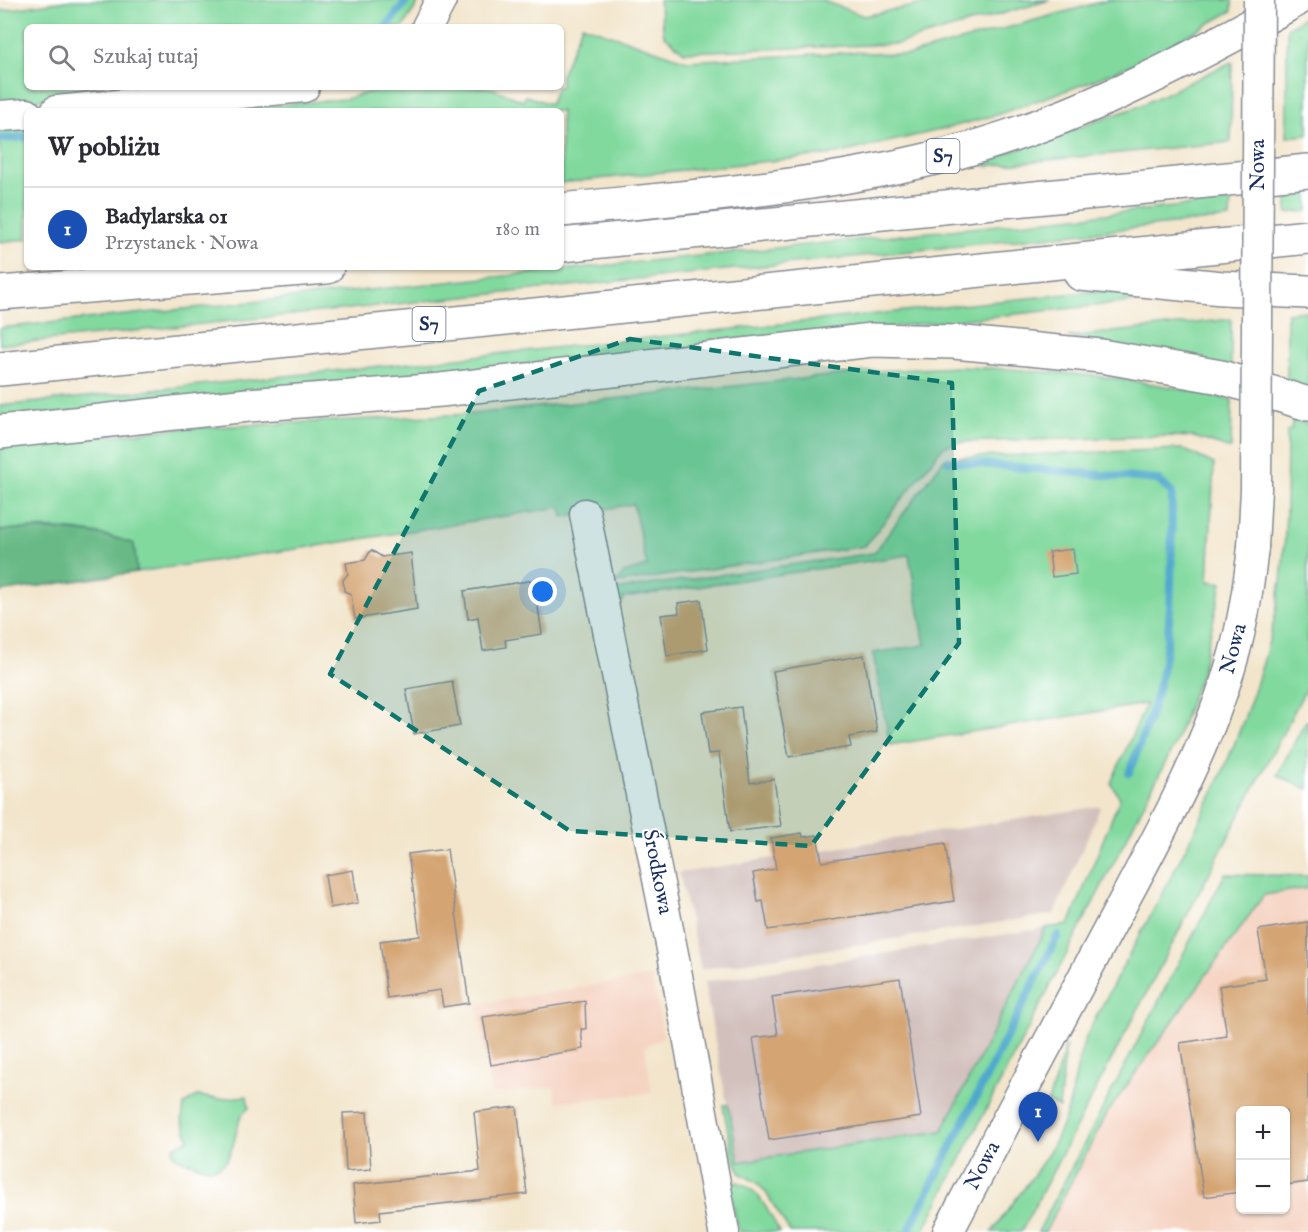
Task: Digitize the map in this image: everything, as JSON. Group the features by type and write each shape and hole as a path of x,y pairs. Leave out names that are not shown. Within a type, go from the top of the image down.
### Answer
{"highway":[{"name":"S7","path":"564,210 818,182 938,157 990,142 1113,98 1216,46 1296,0"},
{"path":"564,245 1308,171"},
{"path":"986,268 1308,237"},
{"name":"S7","path":"0,369 986,268 1222,288 1308,292"},
{"path":"0,288 119,270"},
{"path":"0,293 289,270"},
{"path":"0,432 236,406 441,390 872,340 954,342 1101,356 1221,377 1308,404"}],"street":[{"path":"429,24 441,0"},
{"name":"Nowa","path":"948,1232 1160,832 1197,753 1233,657 1246,600 1253,547 1256,477 1259,0"},
{"path":"87,108 273,90"},
{"path":"0,116 24,114"},
{"name":"Środkowa","path":"585,514 671,944 724,1232"}],"highlighted area":[{"path":"630,339 952,383 959,643 811,846 570,831 330,674 479,391"}],"shaded area":[{"path":"1101,806 1054,914 701,969 679,873"},
{"path":"1308,888 1308,1232 1045,1232 1109,1110 1264,895"},
{"path":"1046,928 942,1131 738,1162 704,982"},
{"path":"652,976 663,1037 645,1047 652,1093 557,1102 554,1087 491,1094 477,1004"}],"green space":[{"path":"72,0 420,0 405,24 24,24 24,90 148,90 0,103 0,11"},
{"path":"659,0 821,0 864,16 943,0 1050,0 897,44 684,52 664,35"},
{"path":"1108,0 1232,0 1232,11 1140,61 1087,83 996,115 836,154 564,183 564,108 241,108 345,99 376,90 496,90 523,101 526,96 550,104 556,90 564,90 564,69 582,25 687,61 855,52 909,55"},
{"path":"1308,15 1308,135 1287,137 1287,28"},
{"path":"1232,62 1231,142 985,166 984,161 1137,107"},
{"path":"24,127 24,239 0,242 0,129"},
{"path":"1308,194 1308,211 1287,213 1287,196"},
{"path":"1231,201 1230,218 0,345 0,328"},
{"path":"1105,290 1171,298 0,419 0,406"},
{"path":"1308,311 1308,395 1287,387 1287,313"},
{"path":"1231,319 1231,371 1068,337"},
{"path":"958,367 1028,370 1129,380 1232,400 1231,449 1194,437 1170,436 960,442 943,447 865,546 616,583 624,573 647,566 633,504 563,517 561,507 137,572 134,544 118,539 68,530 0,531 0,447 171,429 471,414 875,371"},
{"path":"1293,419 1308,424 1308,685 1021,1232 992,1232 1042,1163 1058,1134 1069,1107 1084,1042 1196,829 1242,725 1261,671 1279,593 1286,524 1287,431 1291,430"},
{"path":"1183,449 1214,464 1208,581 1222,583 1202,670 1174,746 923,1232 790,1232 765,1191 756,1182 741,1174 733,1157 723,1105 728,1105 739,1162 942,1131 1046,928 1069,925 1120,798 1111,783 1146,704 890,745 873,653 925,645 909,555 623,598 623,602 616,602 614,590 874,553 945,458"},
{"path":"14,529 90,533 134,544 137,572 0,592 0,531"},
{"path":"1308,721 1308,789 1277,775"},
{"path":"1225,874 1308,876 1308,888 1264,895 1109,1110 1045,1232 1038,1232"},
{"path":"1066,1045 1059,1108 1048,1102"},
{"path":"197,1096 219,1099 247,1096 249,1108 240,1119 229,1155 218,1167 209,1168 197,1165 180,1159 173,1153 174,1147 189,1139 182,1120 184,1105"},
{"path":"737,1182 745,1185 757,1195 780,1232 739,1232 728,1184"}],"building":[{"path":"1073,549 1076,574 1052,577 1049,552"},
{"path":"371,550 382,557 411,553 417,609 355,619 351,594 344,591 343,580 348,574 346,563 365,560"},
{"path":"534,580 542,634 505,640 506,647 483,651 478,617 468,619 464,591"},
{"path":"701,600 708,649 667,656 661,615 679,613 678,603"},
{"path":"864,655 877,732 849,737 851,747 789,757 773,671"},
{"path":"452,681 460,726 414,734 406,689"},
{"path":"741,707 750,783 774,779 781,826 730,832 719,753 708,754 702,712"},
{"path":"802,833 803,837 817,835 822,862 945,843 954,901 768,930 763,901 758,902 753,873 776,869 771,838"},
{"path":"447,849 469,1003 443,1007 440,990 387,998 380,941 420,936 408,854"},
{"path":"353,870 358,903 330,908 325,875"},
{"path":"1308,922 1308,1182 1290,1184 1290,1106 1236,1106 1236,1193 1204,1197 1180,1043 1227,1036 1219,986 1266,979 1258,930"},
{"path":"900,978 921,1117 769,1140 753,1038 778,1035 772,997"},
{"path":"585,1001 586,1029 581,1029 583,1049 491,1065 483,1017"},
{"path":"517,1107 527,1194 380,1211 381,1220 356,1223 353,1185 480,1171 474,1112"},
{"path":"367,1112 371,1169 346,1171 343,1113"}],"waterway":[{"path":"388,24 407,0"},
{"path":"0,139 24,137"},
{"path":"948,461 1158,480 1172,493 1171,583 1166,650 1156,698 1129,773"},
{"path":"908,1232 1058,935"}],"place":[{"name":"Badylarska 01","path":"1038,1142"}]}
